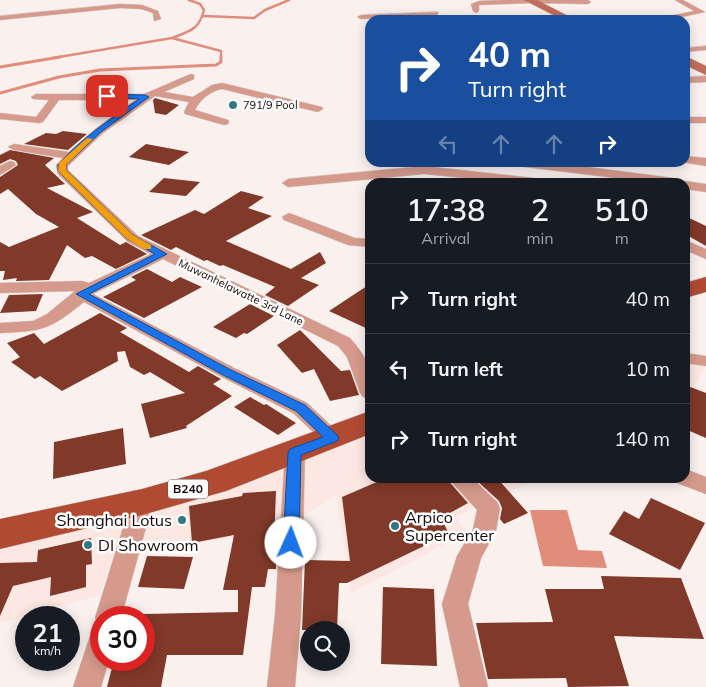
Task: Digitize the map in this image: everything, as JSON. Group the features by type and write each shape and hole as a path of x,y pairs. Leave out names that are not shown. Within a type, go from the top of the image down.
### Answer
{"main road":[{"path":"690,289 706,284"},
{"name":"B240","path":"0,534 142,502 214,482 295,453 365,424"}],"street":[{"path":"678,0 701,12 684,15"},
{"path":"476,11 474,4 588,2"},
{"path":"532,4 553,10 562,15"},
{"path":"0,18 133,6 156,12 157,19"},
{"path":"506,10 524,10"},
{"path":"398,15 436,13"},
{"path":"361,17 365,17"},
{"path":"690,50 706,48"},
{"path":"690,60 699,59"},
{"path":"690,63 706,71"},
{"path":"14,146 71,156 99,131 149,95 191,77"},
{"path":"690,80 706,80"},
{"path":"224,122 189,112 195,100 215,87 222,86 318,108"},
{"path":"36,97 149,95 195,100"},
{"path":"0,116 39,120 57,97"},
{"path":"690,120 706,120"},
{"name":"Muwanhelawatte 3rd Lane","path":"71,156 62,165 62,171 130,236 162,254 344,342 356,356 365,380"},
{"path":"690,160 706,162"},
{"path":"555,167 641,178"},
{"path":"389,178 423,176 460,178"},
{"path":"288,184 365,179"},
{"path":"690,186 706,188"},
{"path":"289,218 353,242 365,243"},
{"path":"690,247 706,255"},
{"path":"0,328 36,326 53,318 86,291 162,254"},
{"path":"0,288 82,286 86,291 227,372 300,408 332,438"},
{"path":"690,359 706,361"},
{"path":"281,687 288,615 295,453"},
{"path":"690,479 706,486"},
{"path":"464,483 489,508 484,531 469,556 456,604 474,687"},
{"path":"112,606 142,502"},
{"path":"87,687 92,671"}],"shaded area":[{"path":"690,361 706,365 690,393"},
{"path":"365,431 365,483 528,483 455,517 468,532 351,593 336,496 274,533 139,550 111,561 100,595 61,606 15,606 15,619 0,623 0,541"},
{"path":"530,510 567,510 578,550 602,551 607,568 543,566"}],"building":[{"path":"155,98 179,105 166,115 155,113 153,100"},
{"path":"63,131 87,134 68,150 24,144 46,133 56,134"},
{"path":"146,144 189,152 169,165 129,157"},
{"path":"10,150 54,158 45,165 65,184 47,188 93,212 77,218 120,245 126,242 147,254 116,269 92,256 85,258 67,245 49,280 16,281 17,278 3,280 5,271 0,271 0,242 9,247 59,227 36,214 8,189 0,194 0,177 18,165 16,161 10,159 0,164 0,155"},
{"path":"164,178 200,182 186,196 149,192"},
{"path":"241,191 264,197 248,208 272,216 226,241 291,269 320,252 326,263 301,278 319,285 288,306 265,295 275,287 223,265 220,266 207,260 204,261 176,247 171,250 141,235 195,210 204,214"},
{"path":"690,218 706,226 706,246 690,237"},
{"path":"147,269 172,282 180,277 202,287 144,318 103,297 136,280 131,277"},
{"path":"365,287 365,328 329,311"},
{"path":"43,294 36,311 0,313 9,295"},
{"path":"250,304 274,316 247,334 244,333 236,338 213,327"},
{"path":"100,313 127,328 120,332 189,372 198,366 221,379 213,384 232,396 186,426 187,428 150,438 141,404 185,393 150,372 144,375 130,367 125,351 117,352 118,361 62,391 40,376 35,379 11,362 20,357 7,343 34,333 44,344"},
{"path":"300,330 341,371 350,370 359,395 330,401 314,369 302,373 277,345"},
{"path":"690,387 706,393 706,438 690,431"},
{"path":"250,397 264,405 266,404 296,423 278,435 234,407"},
{"path":"123,428 126,464 53,479 54,442"},
{"name":"Arpico Supercenter","path":"374,483 450,483 468,503 441,518 449,534 347,583 339,583 337,621 302,621 305,560 350,561 342,497"},
{"path":"479,483 501,483 528,513 504,524 500,519 502,508 499,501"},
{"path":"276,491 274,545 277,545 276,569 268,569 265,587 252,587 243,655 167,655 161,687 107,687 111,671 155,671 155,614 238,612 238,590 223,590 234,535 192,543 189,506 242,496 243,493"},
{"path":"651,498 705,523 680,570 609,534 624,511 639,519"},
{"path":"91,538 92,564 86,565 86,587 50,596 51,577 13,586 0,616 0,563 37,562 38,550"},
{"path":"147,556 193,557 184,589 138,587"},
{"path":"601,576 681,578 704,639 614,636 629,686 568,687 566,678 488,679 476,623 553,622 545,589 604,589"},
{"path":"383,587 434,589 437,666 381,664"}],"waterway":[{"path":"172,38 193,29 202,17 204,10 200,4 189,0"},
{"path":"203,16 254,18 265,10 289,0"},
{"path":"0,93 59,77 100,70 216,65 221,62 221,51 172,38"},
{"path":"53,58 172,38"},
{"path":"0,67 60,57"}],"slow traffic":[{"path":"90,139 62,165 62,171 133,239 148,247"}],"place":[{"name":"791/9 Pool","path":"233,105"},
{"name":"Shanghai Lotus","path":"182,520"},
{"name":"Arpico Supercenter","path":"395,526"},
{"name":"DI Showroom","path":"88,545"}],"route":[{"path":"107,96 145,97 99,131 62,165 62,171 133,239 162,254 81,294 227,372 300,408 332,438 295,453 291,543"}]}
